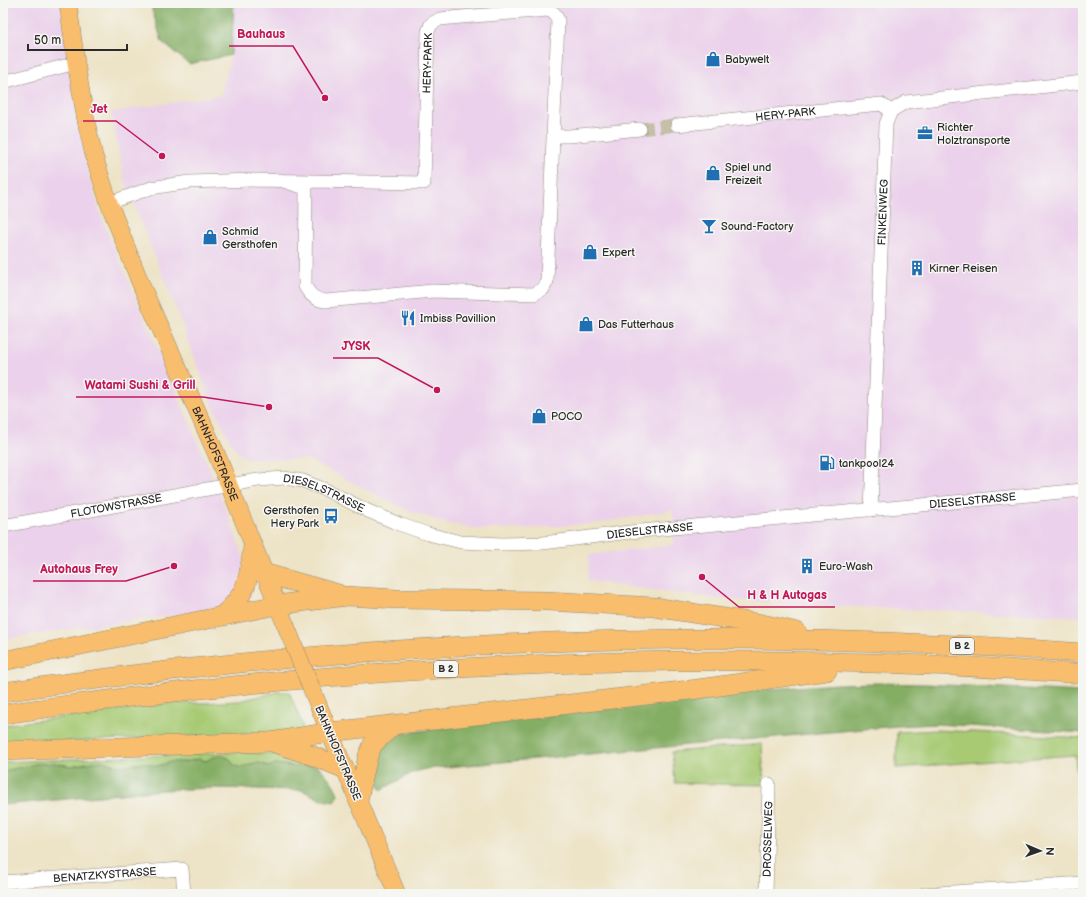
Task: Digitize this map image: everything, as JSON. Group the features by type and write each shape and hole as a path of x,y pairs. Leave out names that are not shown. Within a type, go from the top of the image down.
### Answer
{"highway":[{"path":"222,616 233,606 244,591 253,547"},
{"path":"263,572 347,596"},
{"path":"3,661 276,605 347,596 396,599 577,602 654,607 762,624 842,641"},
{"name":"B 2","path":"3,692 207,667 337,654 499,644 749,640 842,641 981,646 1083,653"},
{"name":"B 2","path":"3,714 208,688 339,676 504,666 703,661 891,663 1083,674"},
{"path":"3,752 269,742 330,732 698,689 891,663"},
{"path":"358,800 364,770 373,744 393,725"},
{"path":"269,742 313,756 345,769"}],"main road":[{"name":"BAHNHOFSTRASSE","path":"68,3 76,63 94,156 109,203 142,287 216,453 276,605 397,894"}],"street":[{"name":"HERY-PARK","path":"109,203 151,188 189,182 280,180 424,183 428,32 432,24 440,19 461,16 548,10 554,13 558,20 547,281 542,288 534,294 433,291 326,301 314,298 308,293 305,286 306,188 280,180"},
{"path":"3,82 76,63"},
{"path":"892,111 906,102 1083,82"},
{"name":"HERY-PARK","path":"677,125 881,104 892,111"},
{"name":"FINKENWEG","path":"871,510 886,124 892,111"},
{"path":"554,136 569,136 640,129"},
{"name":"DIESELSTRASSE","path":"229,486 258,480 284,478 304,481 399,524 461,542 501,544 543,543 630,532 1083,490"},
{"name":"FLOTOWSTRASSE","path":"3,526 229,486"},
{"name":"DROSSELWEG","path":"766,894 768,784"},
{"name":"BENATZKYSTRASSE","path":"3,882 182,869 184,894"},
{"path":"924,894 999,891 1083,883"}],"shaded area":[{"path":"3,3 60,3 86,165 102,220 218,489 244,559 237,591 221,608 3,639"},
{"path":"234,3 1083,3 1083,617 791,604 722,599 588,581 589,555 673,545 673,510 599,523 520,529 478,529 445,523 417,514 307,459 249,459 242,456 232,445 212,404 174,303 124,178 111,112 221,95 231,55"}],"green space":[{"path":"150,3 234,3 231,55 189,64 162,42"},
{"path":"877,683 1083,692 1083,733 937,724 897,726 425,769 414,772 381,790 377,775 377,749 395,734 742,691 837,684"},
{"path":"277,692 289,692 303,726 301,730 297,732 3,744 3,725 172,703 239,701"},
{"path":"937,730 1083,738 1083,786 1078,786 1075,755 896,768 897,732"},
{"path":"762,744 764,785 675,783 672,752"},
{"path":"240,752 275,754 304,759 304,762 297,767 275,764 269,767 258,763 241,768 213,757 206,761 199,759 185,762 171,762 157,766 145,763 119,766 102,761 71,766 55,763 3,771 3,762"},
{"path":"222,756 229,758 234,765 241,768 255,763 269,767 275,764 297,767 304,762 319,767 331,781 338,793 338,796 334,802 322,800 302,790 214,788 162,790 3,805 3,771 35,764 55,763 71,766 102,761 119,766 145,763 157,766 171,762 185,762 199,759 206,761 213,757"}],"tunnel":[{"path":"640,129 677,125"}],"place":[{"name":"Babywelt","path":"713,59"},
{"name":"Bauhaus","path":"325,98"},
{"name":"Richter Holztransporte","path":"925,133"},
{"name":"Jet","path":"162,156"},
{"name":"Spiel und Freizeit","path":"713,173"},
{"name":"Sound-Factory","path":"709,226"},
{"name":"Schmid Gersthofen","path":"210,237"},
{"name":"Expert","path":"590,252"},
{"name":"Kirner Reisen","path":"917,268"},
{"name":"Imbiss Pavillion","path":"408,318"},
{"name":"Das Futterhaus","path":"586,324"},
{"name":"JYSK","path":"437,390"},
{"name":"Watami Sushi & Grill","path":"269,407"},
{"name":"POCO","path":"539,416"},
{"name":"tankpool24","path":"827,463"},
{"name":"Gersthofen Hery Park","path":"331,516"},
{"name":"Autohaus Frey","path":"174,566"},
{"name":"Euro-Wash","path":"807,566"},
{"name":"H & H Autogas","path":"702,577"}]}
